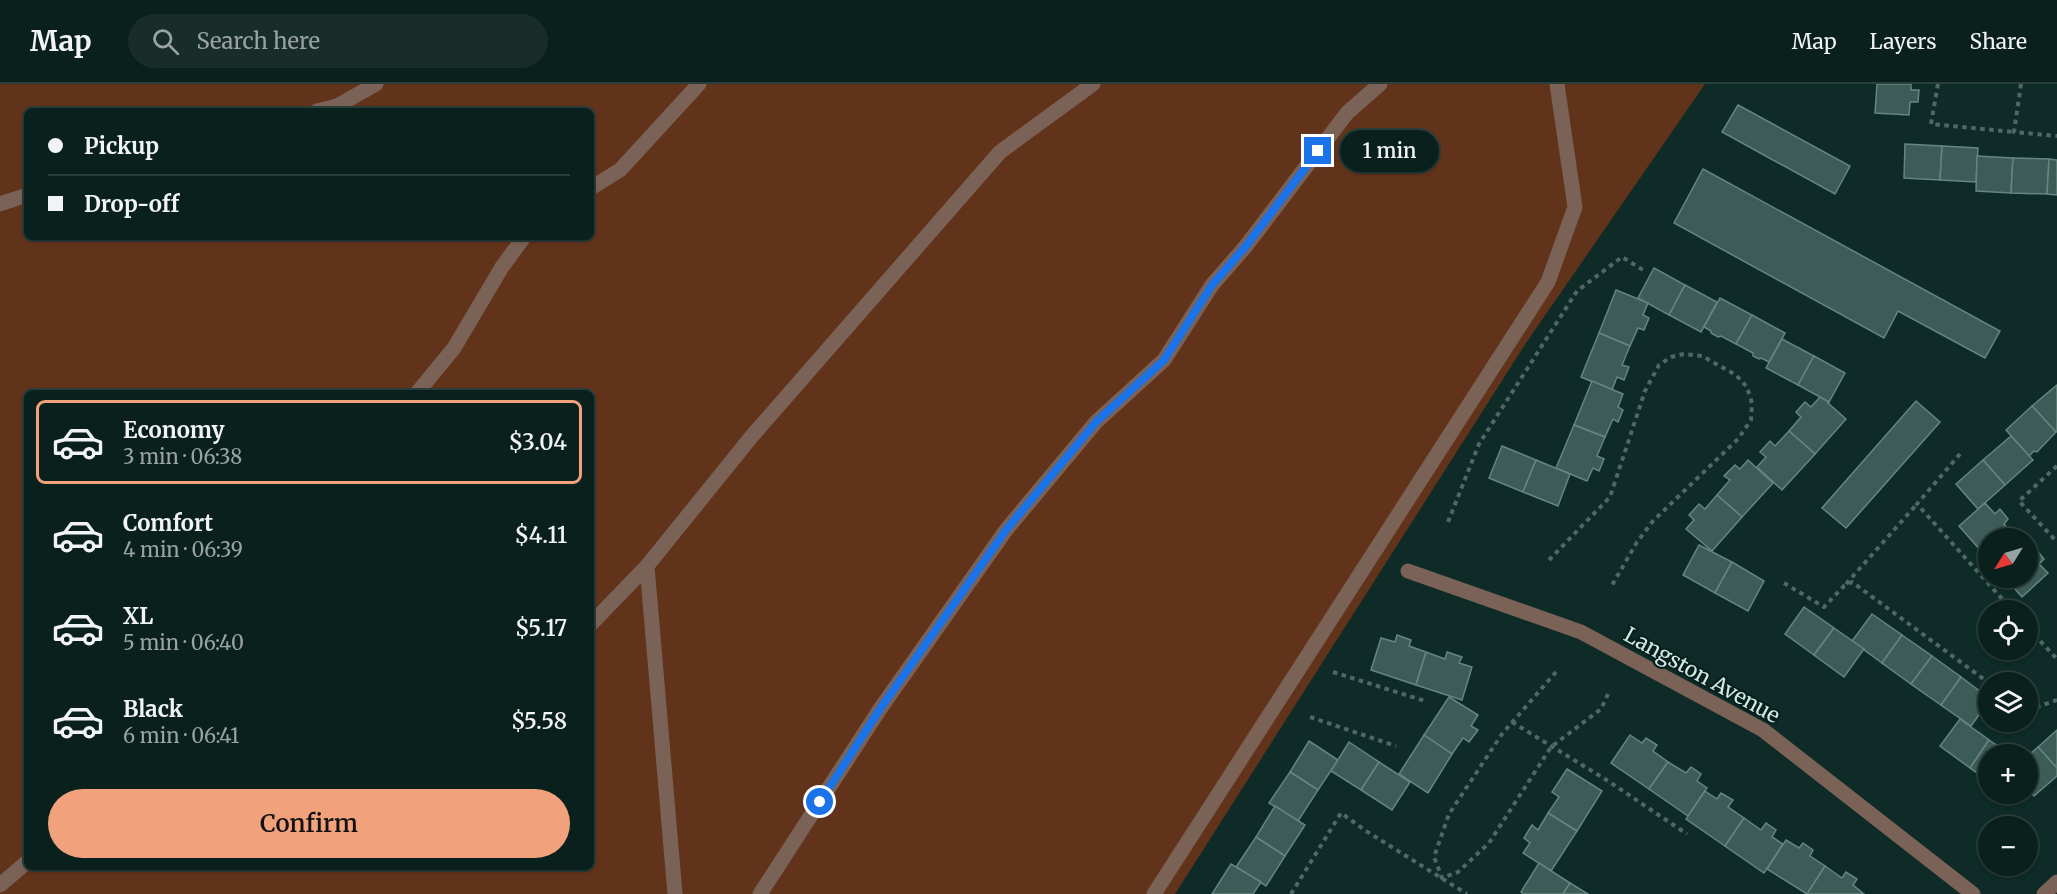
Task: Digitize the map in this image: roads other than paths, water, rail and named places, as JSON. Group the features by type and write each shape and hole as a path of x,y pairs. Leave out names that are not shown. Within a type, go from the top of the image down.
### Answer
{"street":[{"path":"330,108 338,106 376,84"},
{"path":"594,186 620,170 699,84"},
{"path":"594,621 647,566 752,436 1000,152 1093,84"},
{"path":"759,894 880,709 1006,530 1096,422 1164,360 1212,285 1246,246 1347,113 1380,84"},
{"path":"1154,894 1548,282 1575,207 1557,84"},
{"path":"0,204 24,196"},
{"path":"419,390 453,348 502,267 522,240"},
{"path":"647,566 675,894"},
{"name":"Langston Avenue","path":"1408,571 1581,632 1763,730 1972,894"},
{"path":"0,885 24,865"},
{"path":"2044,894 2057,882"}]}
